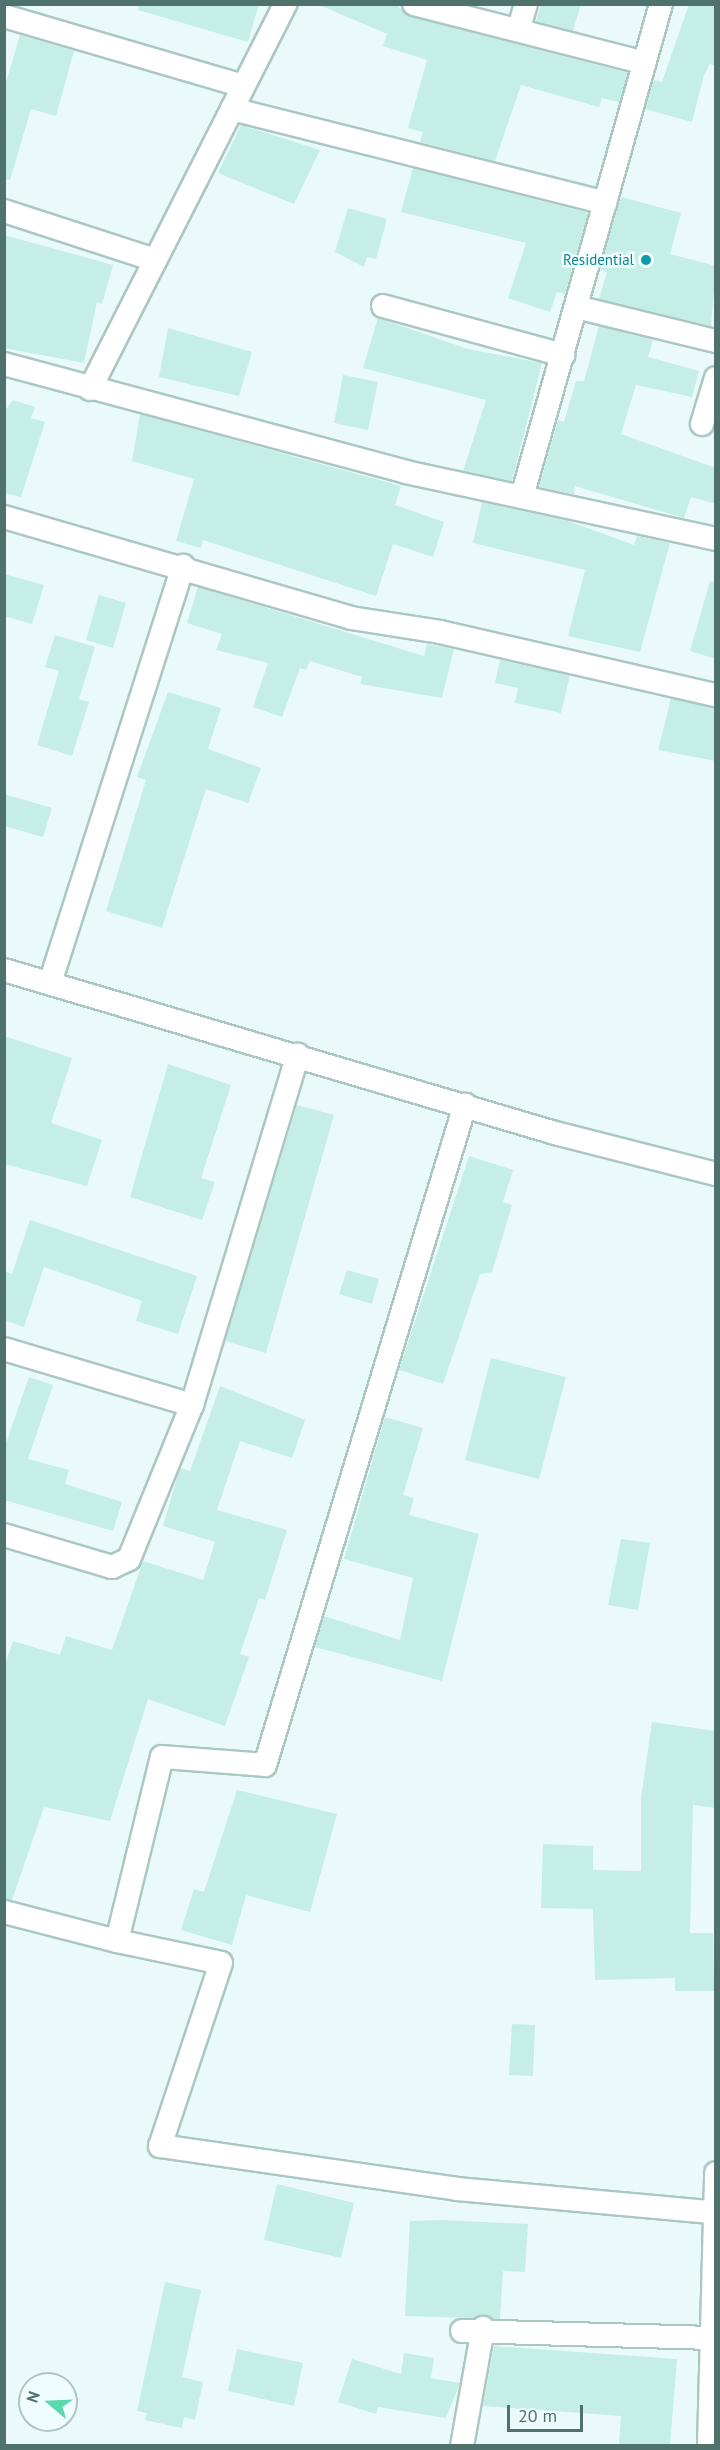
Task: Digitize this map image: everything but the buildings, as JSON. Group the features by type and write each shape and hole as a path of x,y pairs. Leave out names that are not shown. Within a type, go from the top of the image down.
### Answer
{"street":[{"path":"90,388 285,4"},
{"path":"414,4 519,28 645,63"},
{"path":"519,28 526,4"},
{"path":"523,493 661,4"},
{"path":"4,16 243,86"},
{"path":"232,109 605,203"},
{"path":"4,211 155,260"},
{"path":"384,306 563,355"},
{"path":"576,307 716,340"},
{"path":"4,364 406,472 523,493 716,539"},
{"path":"702,424 716,378"},
{"path":"4,517 183,566 351,618 440,632 716,695"},
{"path":"50,983 183,566"},
{"path":"4,970 465,1105 716,1174"},
{"path":"4,1535 121,1566 136,1546 192,1405 298,1056"},
{"path":"117,1941 162,1757 265,1765 465,1105"},
{"path":"4,1349 192,1405"},
{"path":"4,1912 117,1941 221,1963 160,2146 457,2189 711,2212"},
{"path":"709,2445 712,2338 711,2212 716,2172"},
{"path":"462,2445 473,2330 712,2338"}],"place":[{"name":"Residential","path":"646,260"}]}
